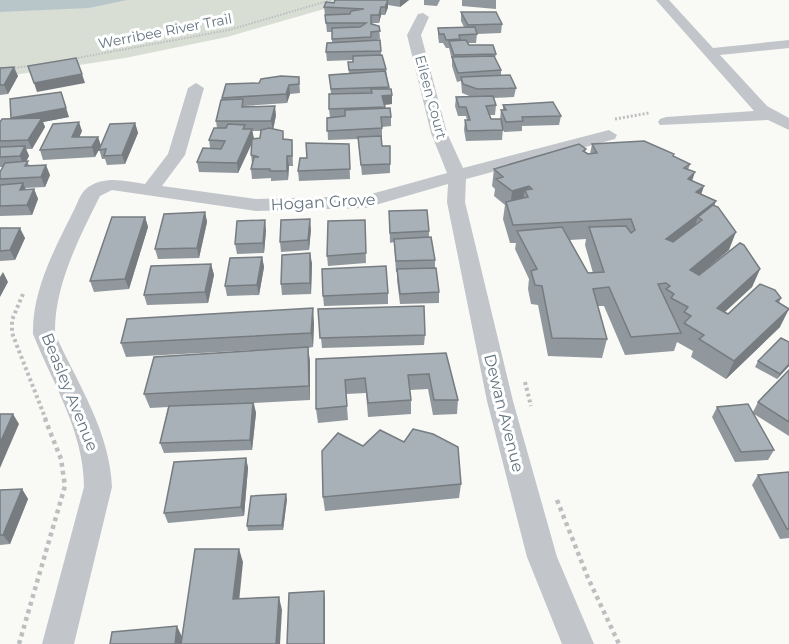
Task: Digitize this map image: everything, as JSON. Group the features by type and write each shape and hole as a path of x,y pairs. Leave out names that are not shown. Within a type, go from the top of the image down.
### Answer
{"street":[{"path":"662,0 769,115 789,125"},
{"name":"Eileen Court","path":"423,17 414,35 439,133 457,176"},
{"path":"710,52 789,44"},
{"path":"150,190 176,155 195,88"},
{"path":"660,117 769,115"},
{"name":"Hogan Grove","path":"103,187 120,186 256,205 376,200 610,128"},
{"name":"Dewan Avenue","path":"457,176 456,202 500,401 542,557 578,644"},
{"name":"Beasley Avenue","path":"58,644 98,487 99,473 88,435 44,334 43,319 51,286 90,197 103,187"}],"path":[{"name":"Werribee River Trail","path":"69,59 229,30 332,0"},
{"path":"0,70 58,61"},
{"path":"610,128 632,114 660,117"},
{"path":"19,644 65,486 61,459 12,333 12,320 25,288"},
{"path":"523,375 531,408"},
{"path":"554,493 588,578 619,644"}],"shaded area":[{"path":"0,0 355,0 227,37 125,58 0,77"},
{"path":"0,0 127,0 89,8 0,12"}],"building":[{"path":"335,0 388,0 385,7 381,7 379,15 371,15 371,24 379,26 380,31 371,32 371,37 332,39 332,28 360,27 366,23 326,23 325,15 350,14 351,11 364,9 324,7 326,2 334,3"},
{"path":"461,12 496,12 502,24 468,25"},
{"path":"475,27 477,34 459,35 460,39 446,40 444,34 439,34 438,28"},
{"path":"380,40 381,51 326,52 327,43"},
{"path":"466,40 469,45 493,45 496,54 454,55 449,41"},
{"path":"382,55 386,69 349,70 348,62 353,62 353,56"},
{"path":"494,56 501,70 458,73 452,57"},
{"path":"76,58 82,74 34,83 28,66"},
{"path":"14,67 4,85 0,85 0,68"},
{"path":"385,71 389,87 331,89 329,75"},
{"path":"510,75 516,88 477,89 463,84 461,77"},
{"path":"281,76 299,77 299,84 289,85 286,94 222,98 226,84 259,83 261,79"},
{"path":"371,89 391,89 392,95 382,96 385,107 329,109 329,94 372,93"},
{"path":"61,92 66,108 11,118 10,99"},
{"path":"493,96 496,105 486,106 491,119 501,119 503,130 467,131 465,120 470,120 466,107 459,107 456,97"},
{"path":"243,99 242,107 275,106 271,121 216,121 221,100"},
{"path":"553,102 561,116 522,117 523,121 506,122 501,110 506,110 503,105"},
{"path":"390,108 391,117 381,117 382,128 327,131 327,118 345,116 345,110"},
{"path":"42,118 28,140 0,141 2,119"},
{"path":"79,122 72,137 98,137 92,147 40,150 53,124"},
{"path":"135,123 122,155 104,156 106,149 99,150 110,124"},
{"path":"228,124 245,125 243,129 252,129 237,163 197,162 203,148 221,149 225,141 209,140 214,128 226,128"},
{"path":"269,128 283,131 283,139 292,140 292,156 287,156 287,171 251,169 254,157 259,157 251,155 252,139 260,138 261,130"},
{"path":"381,136 382,146 390,146 390,164 361,165 358,137"},
{"path":"644,141 690,164 684,168 695,172 688,179 704,186 696,192 716,201 666,239 673,242 702,220 698,217 713,205 718,207 736,232 690,270 699,275 740,243 744,245 760,269 717,308 728,314 760,284 775,290 781,298 776,301 789,309 734,361 699,339 704,335 684,323 691,316 684,312 688,307 671,298 674,294 666,289 670,286 666,283 658,284 681,333 631,337 609,287 593,289 607,339 552,338 542,286 535,285 531,271 537,269 517,231 562,227 588,273 604,272 589,227 626,226 631,233 635,230 631,219 513,225 506,202 528,197 525,190 532,189 529,186 512,191 496,179 503,177 494,169 579,144 586,149 583,151 588,154 597,153 592,144"},
{"path":"306,143 349,144 350,169 298,171 300,158 307,158"},
{"path":"25,146 20,156 0,157 0,147"},
{"path":"28,161 25,166 46,165 41,177 0,179 0,172 5,163"},
{"path":"23,183 20,190 34,189 27,205 0,206 0,185"},
{"path":"427,210 429,231 390,233 389,211"},
{"path":"205,212 197,248 155,249 164,214"},
{"path":"112,217 145,217 125,279 90,281"},
{"path":"310,219 308,240 280,242 281,220"},
{"path":"265,220 263,243 235,244 237,221"},
{"path":"365,220 366,253 327,256 328,221"},
{"path":"0,228 20,228 10,250 0,251"},
{"path":"431,237 435,260 396,261 394,239"},
{"path":"310,253 310,283 281,284 282,255"},
{"path":"262,257 257,285 225,286 230,258"},
{"path":"211,264 205,292 144,295 151,266"},
{"path":"386,266 388,293 323,296 322,269"},
{"path":"436,268 439,292 400,294 397,269"},
{"path":"424,306 425,335 320,338 318,309"},
{"path":"313,308 311,333 121,343 127,319"},
{"path":"781,338 789,342 789,364 780,374 758,361"},
{"path":"308,347 309,386 144,394 154,357"},
{"path":"446,353 458,400 434,400 429,374 408,375 411,400 368,403 365,378 345,380 347,406 316,409 316,359"},
{"path":"789,370 789,422 758,402"},
{"path":"253,403 250,440 160,443 169,406"},
{"path":"748,404 774,450 741,452 717,407"},
{"path":"0,414 13,414 0,443"},
{"path":"413,429 433,434 458,447 461,484 323,497 322,451 338,433 363,446 380,430 404,442"},
{"path":"246,458 241,507 164,513 174,462"},
{"path":"789,472 789,529 787,529 758,475"},
{"path":"22,489 3,535 0,535 0,490"},
{"path":"286,494 282,525 247,526 251,496"},
{"path":"195,549 239,549 233,599 279,597 276,644 181,644"},
{"path":"324,591 324,644 287,644 289,593"},
{"path":"177,626 175,644 110,644 112,632"}]}
